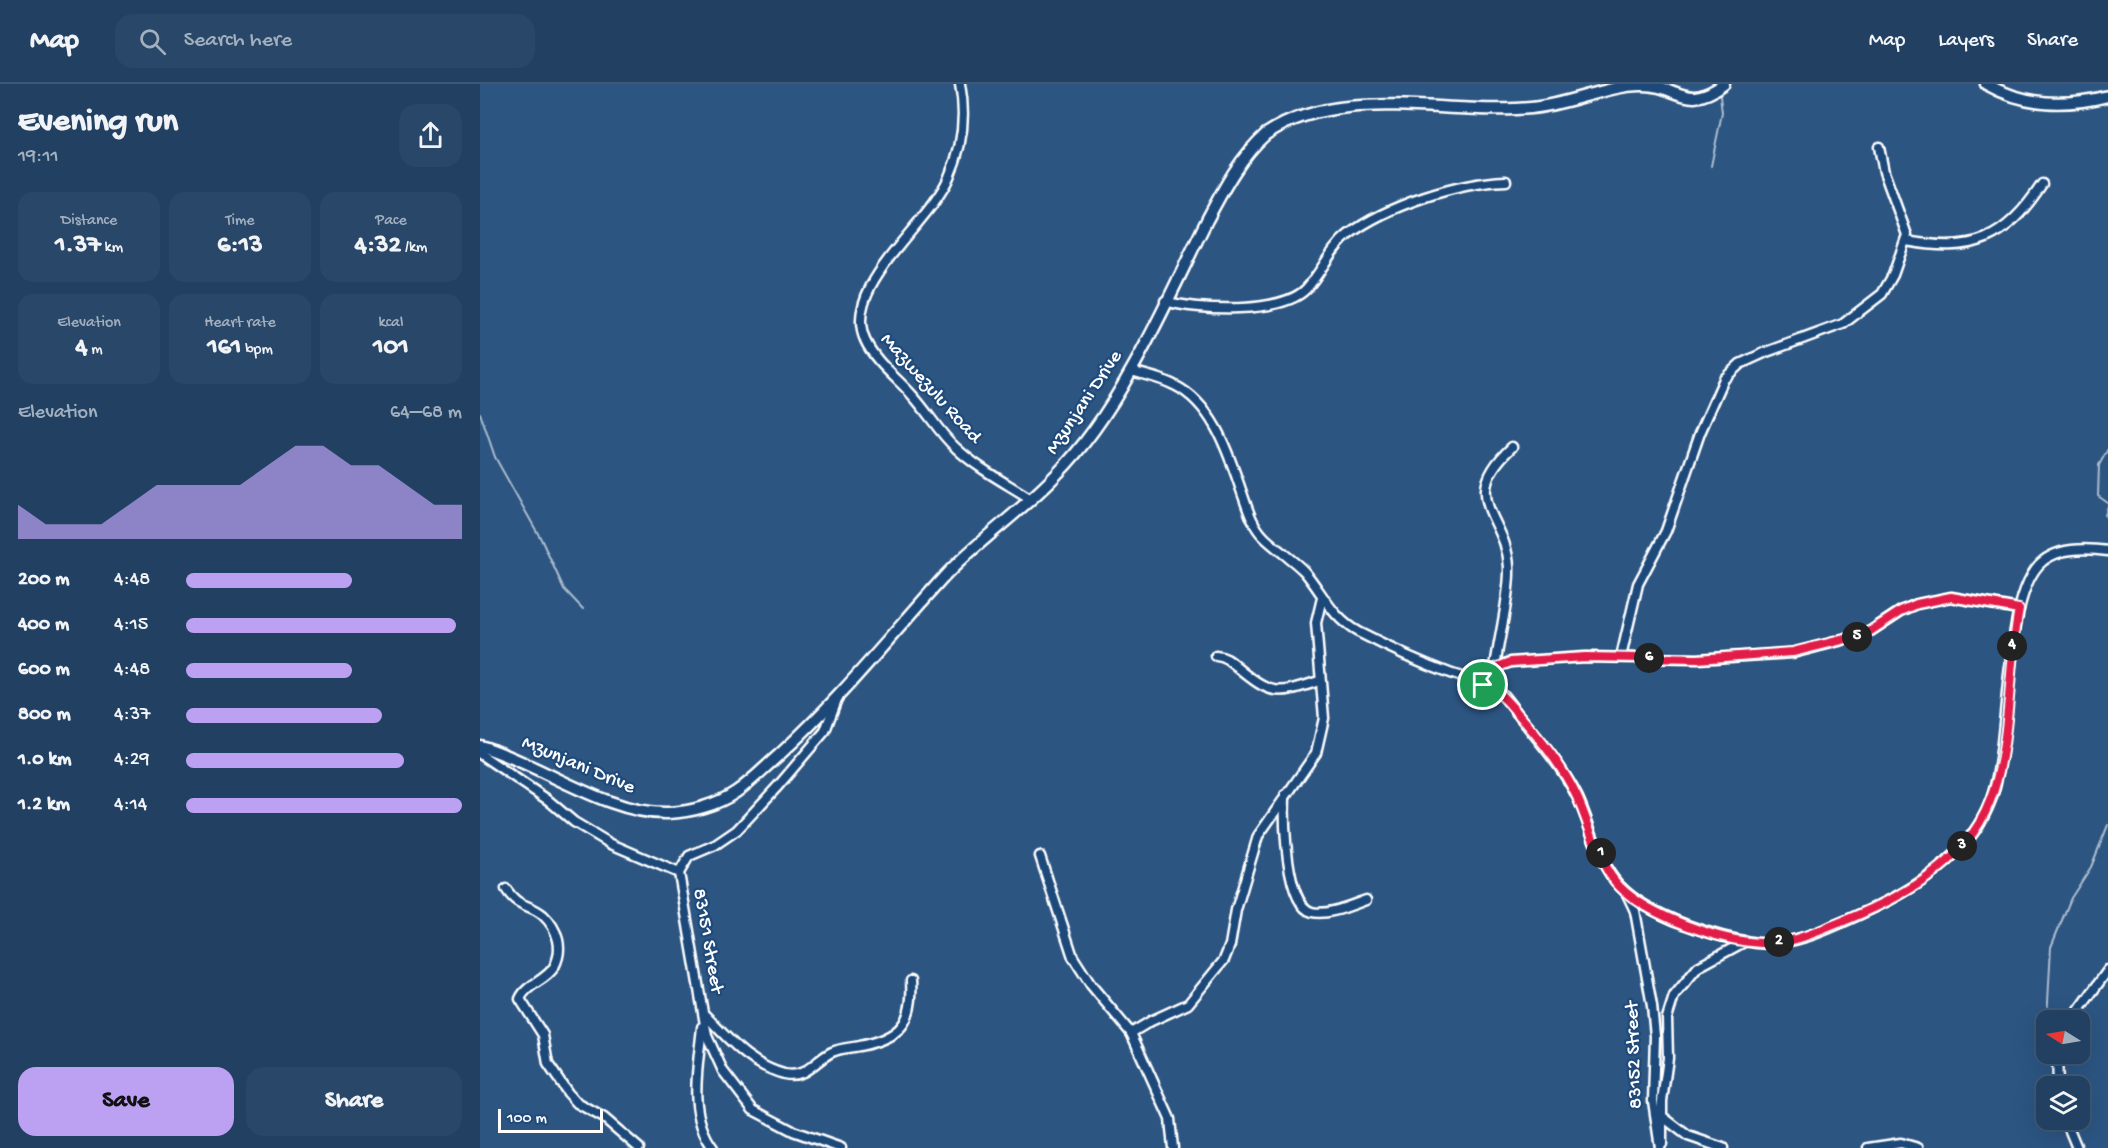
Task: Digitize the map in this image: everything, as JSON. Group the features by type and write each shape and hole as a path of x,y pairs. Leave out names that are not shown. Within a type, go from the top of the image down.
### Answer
{"main road":[{"name":"Mzunjani Drive","path":"480,746 537,767 610,802 640,811 681,812 723,800 743,787 837,699 947,574 1031,500 1072,456 1099,421 1131,371 1224,188 1251,150 1267,134 1299,115 1326,104 1358,100 1530,108 1557,105 1634,85 1657,85 1679,96 1698,97 1709,94 1724,84"},
{"path":"1986,84 2023,100 2043,103 2070,103 2108,96"}],"street":[{"name":"Mazwezulu Road","path":"960,84 964,112 960,145 949,179 921,222 874,279 863,303 861,328 870,349 955,448 1031,500"},
{"path":"1621,657 1638,584 1666,531 1700,433 1724,379 1730,371 1756,357 1843,324 1882,294 1893,275 1906,242 1906,228 1890,189 1879,147"},
{"path":"1165,301 1200,309 1285,302 1305,289 1346,237 1367,222 1403,206 1467,185 1506,181"},
{"path":"1906,242 1949,247 1987,238 2018,216 2042,184"},
{"path":"1131,371 1179,386 1201,408 1228,450 1254,524 1262,536 1304,572 1336,616 1355,630 1436,668 1483,685 1502,695 1559,765 1576,795 1608,868 1626,892 1639,902 1702,930 1762,944 1790,941 1895,899 1928,877 1974,832 1991,801 2003,752 2012,646 2019,609 2033,571 2045,558 2065,551 2087,549 2108,551"},
{"path":"1483,685 1491,679 1495,668 1508,591 1509,564 1488,508 1487,483 1493,468 1512,447"},
{"path":"1495,668 1525,661 1621,657 1697,659 1811,649 1866,634 1901,611 1917,604 1951,597 2019,609"},
{"path":"1131,1033 1151,1020 1188,1004 1224,960 1230,945 1236,910 1258,836 1285,795 1307,768 1320,743 1324,705 1319,681 1316,623 1322,598"},
{"path":"1216,656 1227,659 1264,687 1276,692 1288,691 1319,681"},
{"name":"83151 Street","path":"837,699 825,731 778,786 737,830 715,845 689,856 679,873 703,1013 713,1052 738,1093 753,1110 785,1128 842,1148"},
{"path":"480,754 592,833 611,844 679,873"},
{"path":"1285,795 1284,839 1296,892 1304,908 1321,912 1366,900"},
{"path":"1040,856 1073,957 1081,972 1131,1033 1170,1119 1173,1148"},
{"path":"506,889 522,906 544,916 559,940 560,951 552,970 524,992 520,999 543,1035 548,1064 577,1103 604,1118 639,1148"},
{"name":"83152 Street","path":"1626,892 1635,911 1652,1006 1653,1101 1661,1148"},
{"name":"83152 Street","path":"1661,1148 1662,1101 1668,1058 1667,1018 1674,996 1698,967 1746,941"},
{"path":"2079,1010 2108,970"},
{"path":"703,1013 729,1042 749,1058 785,1074 800,1074 833,1052 880,1041 893,1035 906,1021 912,998 911,981"},
{"path":"703,1013 697,1115 704,1135 713,1148"},
{"path":"1663,1117 1688,1136 1723,1148"},
{"path":"2070,1130 2077,1148"},
{"path":"1868,1148 1900,1143 1918,1148"}],"waterway":[{"path":"1711,166 1722,113 1720,96"},
{"path":"480,413 495,457 541,539 564,589 583,609"},
{"path":"2108,449 2099,465 2098,496 2108,503"},
{"path":"2108,506 2105,515 2108,521"},
{"path":"2048,1010 2051,947 2071,898 2091,867 2108,825"}],"route":[{"path":"1951,597 2019,609 2012,646 2003,752 1991,801 1974,832 1928,877 1895,899 1845,921 1790,941 1762,944 1702,930 1639,902 1619,886 1608,868 1564,773 1541,741 1502,695 1493,688 1483,685 1491,679 1495,668 1511,662 1585,657 1697,659 1811,649 1866,634 1901,611 1917,604 1951,597"}]}
